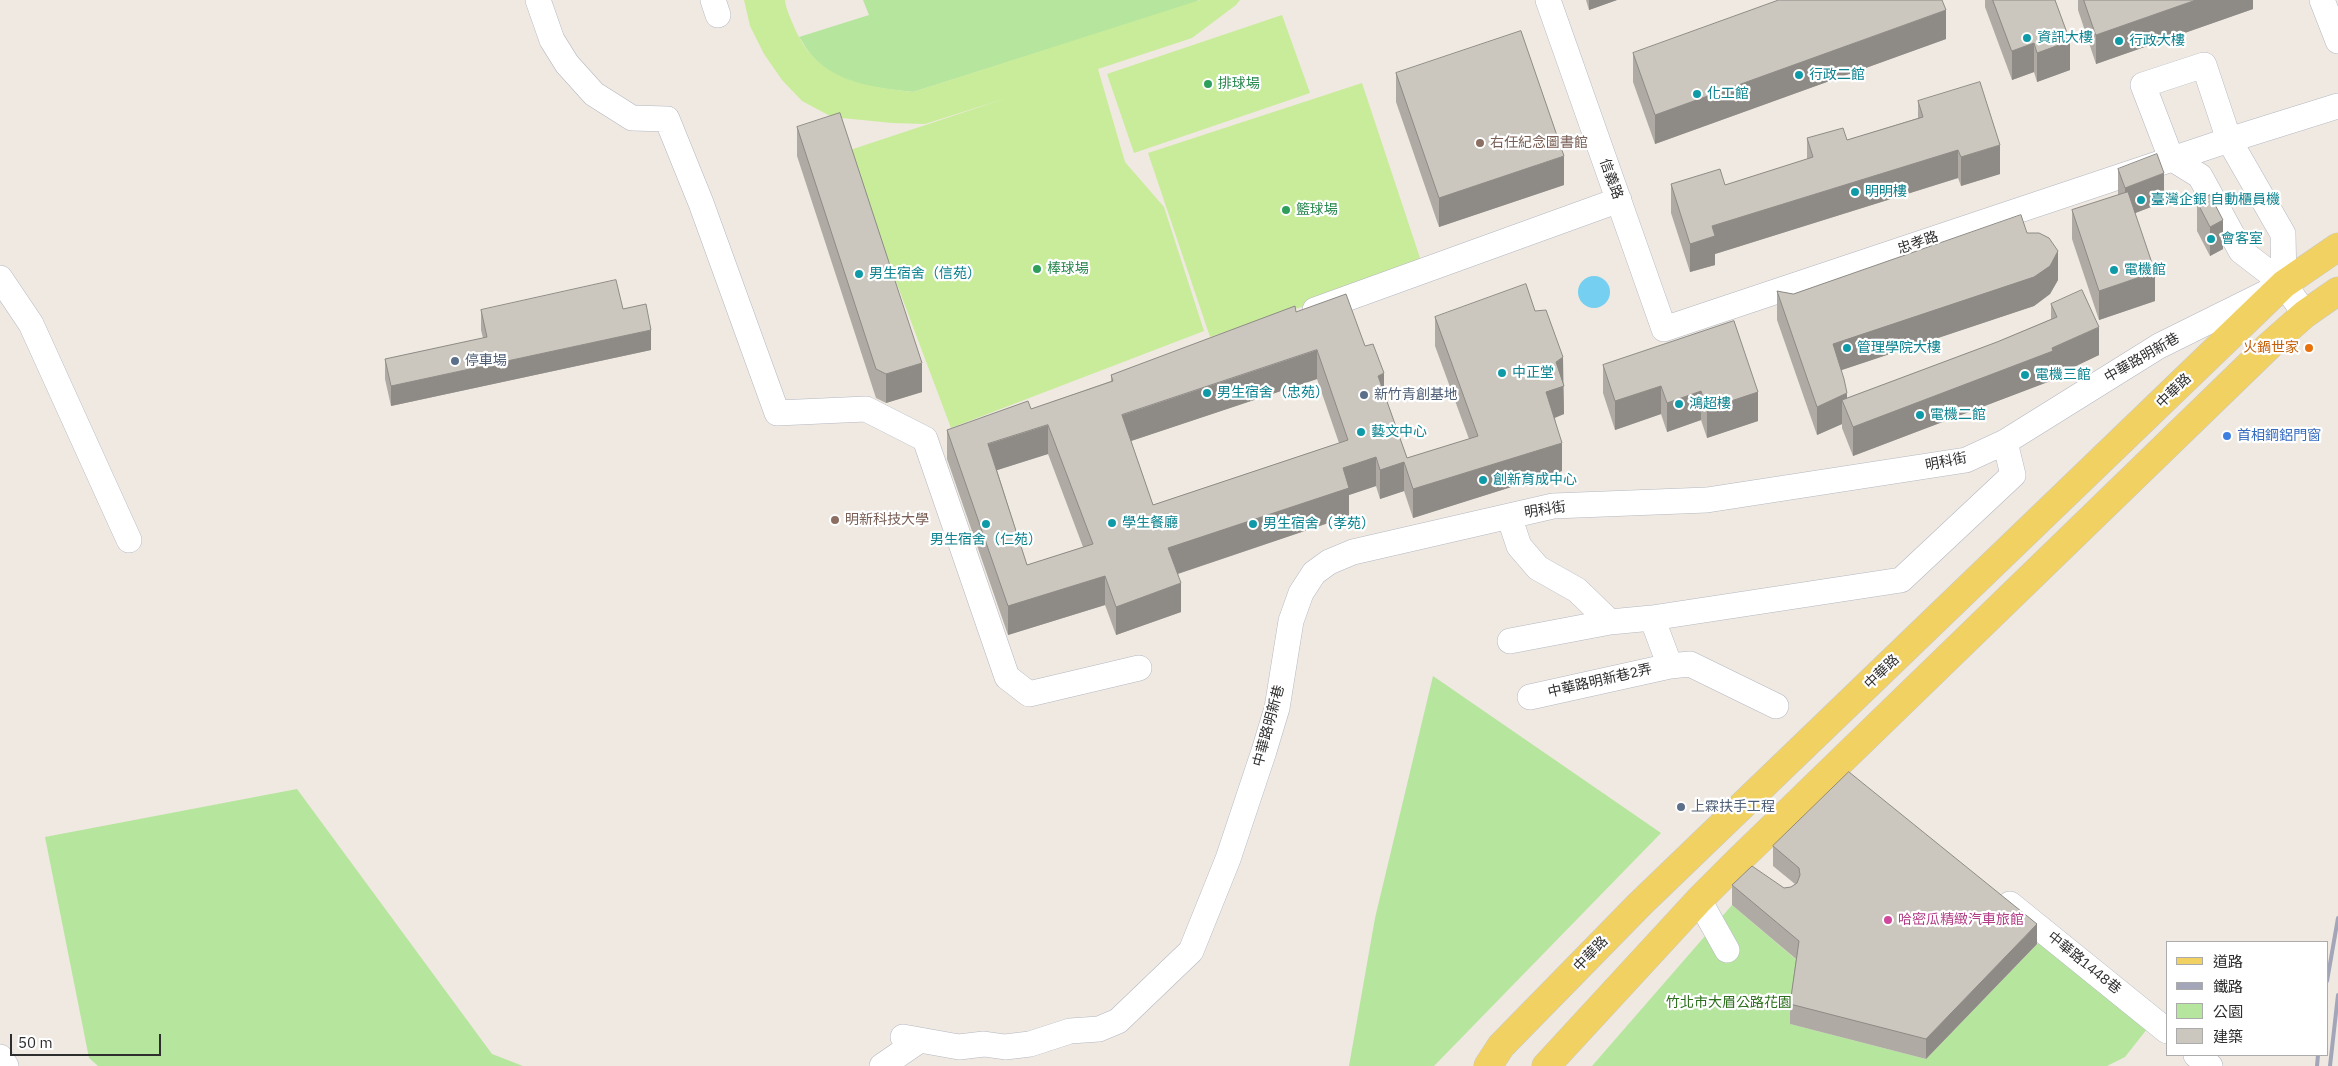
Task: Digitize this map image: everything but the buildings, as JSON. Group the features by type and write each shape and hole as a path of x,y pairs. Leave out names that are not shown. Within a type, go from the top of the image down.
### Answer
{"main road":[{"name":"中華路","path":"1488,1066 1501,1046 1640,904 2284,284 2338,247"},
{"path":"1546,1066 1699,900 1747,865 1845,770 2270,345 2305,314 2338,291"}],"street":[{"path":"538,0 552,40 567,64 594,94 632,118 666,119 700,203 777,413 866,409 938,447 1007,677 1029,694 1138,668"},
{"name":"信義路","path":"1548,0 1664,329"},
{"path":"2322,0 2338,41"},
{"path":"2284,284 2283,234 2229,140 2204,65 2143,85 2171,158 2200,176 2241,251 2284,284 2305,314"},
{"name":"忠孝路","path":"1664,329 2171,158 2338,106"},
{"path":"1292,318 1618,200"},
{"path":"0,278 31,324 129,540"},
{"name":"中華路明新巷","path":"2005,442 2159,346 2284,284"},
{"path":"1510,641 1610,622 1652,618 1900,580 2014,475 2005,442"},
{"name":"明科街","path":"1509,516 1554,506 1707,500 1764,492 1966,460 2005,442"},
{"path":"1509,516 1519,546 1538,568 1578,590 1610,622"},
{"name":"中華路明新巷","path":"882,1066 912,1039 959,1047 984,1044 1005,1047 1030,1044 1070,1031 1099,1029 1118,1021 1190,951 1228,859 1277,708 1291,621 1301,593 1314,573 1329,562 1353,552 1509,516"},
{"name":"中華路明新巷2弄","path":"1652,618 1670,666"},
{"name":"中華路明新巷2弄","path":"1530,697 1670,666 1690,664 1776,706"},
{"name":"中華路1448巷","path":"1991,888 2166,1030"},
{"path":"1699,900 1727,950"},
{"path":"2197,1056 2210,1066"},
{"path":"0,1057 6,1066"}],"green space":[{"name":"棒球場","path":"744,0 785,0 790,18 805,46 816,60 829,70 859,83 913,92 1200,0 1240,0 1192,38 1098,69 1125,162 1164,207 1204,331 951,428 847,151 1007,98 925,124 832,117 802,101 782,80 764,54 750,26"},
{"path":"863,0 1198,0 1198,2 913,92 874,87 836,75 815,59 799,37 869,15"},
{"name":"排球場","path":"1282,15 1310,93 1134,153 1107,74"},
{"name":"籃球場","path":"1362,83 1423,267 1210,337 1148,153"},
{"path":"1433,676 1661,833 1434,1066 1349,1066 1375,918"},
{"path":"297,789 492,1054 523,1066 98,1066 89,1058 45,837"},
{"name":"竹北市大眉公路花園","path":"1732,905 1799,962 1790,1024 1926,1059 2045,936 2147,1029 2125,1057 2107,1066 1592,1066"}],"water":[{"path":"1594,276 1600,277 1605,281 1609,286 1609,298 1605,303 1600,307 1594,308 1588,307 1583,303 1579,298 1578,292 1579,286 1583,281 1588,277"}],"railway":[{"path":"2328,975 2338,918"},
{"path":"2330,1066 2338,995"},
{"path":"2317,1066 2318,1056"}],"place":[{"name":"資訊大樓","path":"2027,38"},
{"name":"行政大樓","path":"2119,41"},
{"name":"行政二館","path":"1799,75"},
{"name":"排球場","path":"1208,84"},
{"name":"化工館","path":"1697,94"},
{"name":"右任紀念圖書館","path":"1480,143"},
{"name":"明明樓","path":"1855,192"},
{"name":"臺灣企銀 自動櫃員機","path":"2141,200"},
{"name":"籃球場","path":"1286,210"},
{"name":"會客室","path":"2211,239"},
{"name":"棒球場","path":"1037,269"},
{"name":"電機館","path":"2114,270"},
{"name":"男生宿舍（信苑）","path":"859,274"},
{"name":"管理學院大樓","path":"1847,348"},
{"name":"火鍋世家","path":"2309,348"},
{"name":"停車場","path":"455,361"},
{"name":"中正堂","path":"1502,373"},
{"name":"電機三館","path":"2025,375"},
{"name":"男生宿舍（忠苑）","path":"1207,393"},
{"name":"新竹青創基地","path":"1364,395"},
{"name":"鴻超樓","path":"1679,404"},
{"name":"電機二館","path":"1920,415"},
{"name":"藝文中心","path":"1361,432"},
{"name":"首相鋼鋁門窗","path":"2227,436"},
{"name":"創新育成中心","path":"1483,480"},
{"name":"明新科技大學","path":"835,520"},
{"name":"學生餐廳","path":"1112,523"},
{"name":"男生宿舍（仁苑）","path":"986,524"},
{"name":"男生宿舍（孝苑）","path":"1253,524"},
{"name":"上霖扶手工程","path":"1681,807"},
{"name":"哈密瓜精緻汽車旅館","path":"1888,920"}]}
